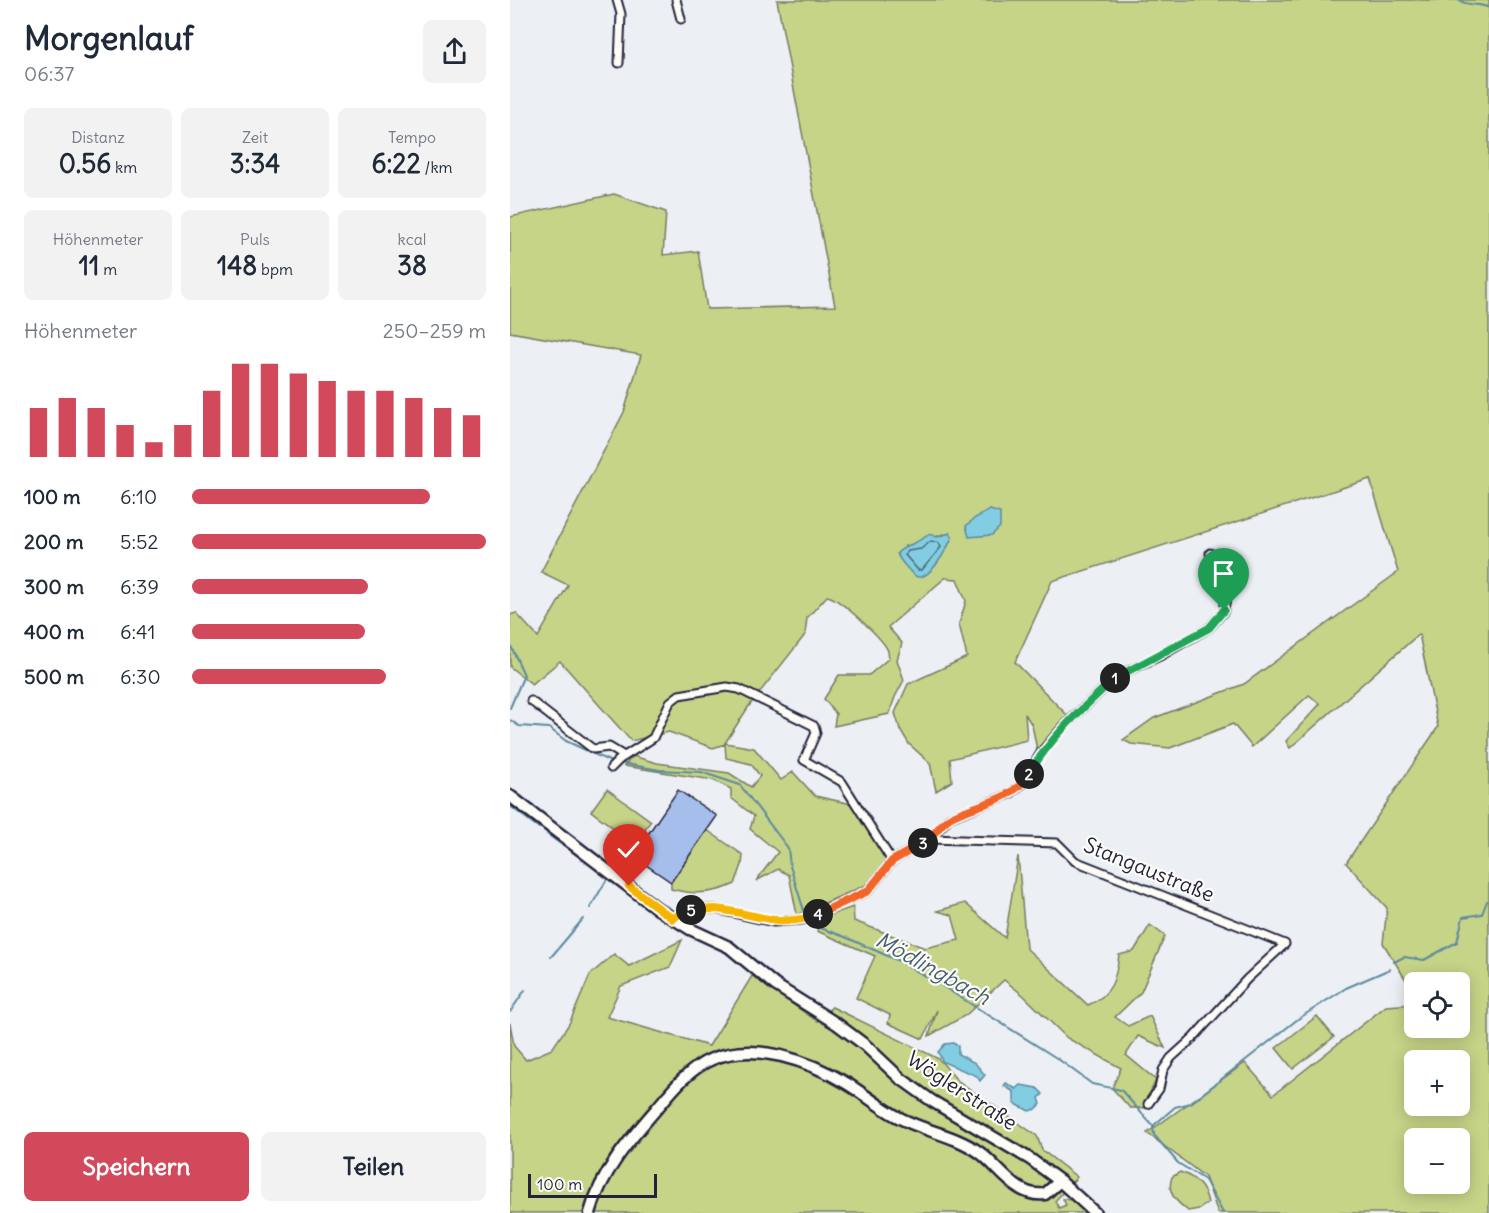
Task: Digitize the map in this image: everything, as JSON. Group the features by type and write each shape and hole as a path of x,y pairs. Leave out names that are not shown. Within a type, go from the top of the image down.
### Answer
{"main road":[{"name":"Wöglerstraße","path":"510,796 673,919 729,947 775,985 837,1024 865,1045 900,1078 932,1101 1003,1141 1060,1181 1095,1213"},
{"path":"590,1213 600,1185 620,1154 676,1086 711,1059 738,1054 765,1053 815,1067 847,1083 896,1116 976,1150 1014,1185 1027,1193 1045,1194 1060,1181"}],"street":[{"path":"617,0 621,14 619,63"},
{"path":"676,0 681,19"},
{"path":"673,919 684,910 715,909 773,922 802,920 813,916 868,891 892,861 930,839 949,818 1011,794 1022,784 1049,744 1118,676 1162,655 1209,628 1224,610 1226,598 1210,553"},
{"path":"611,768 622,757 653,738 670,702 679,695 727,687 739,689 814,726 816,733 804,760 842,782 892,861"},
{"path":"531,701 592,749 609,747 622,757"},
{"name":"Stangaustraße","path":"930,839 1057,843 1075,861 1285,944 1247,979 1193,1038 1171,1058 1163,1070 1159,1089 1148,1104"}],"green space":[{"path":"777,0 1489,0 1489,1213 1218,1213 1205,1177 1147,1133 1245,1063 1273,1095 1386,1006 1404,1005 1404,1038 1470,1038 1470,972 1404,972 1404,977 1383,943 1387,908 1346,863 1438,727 1419,634 1290,748 1286,741 1320,704 1309,695 1252,747 1233,724 1170,748 1131,744 1123,740 1154,718 1244,684 1398,572 1370,479 1052,581 1015,662 1068,716 1037,750 1032,725 1025,714 1027,740 950,759 952,781 936,791 930,763 909,744 900,729 895,713 908,684 967,657 959,624 966,601 957,579 945,578 888,627 902,643 897,660 904,680 889,714 834,726 836,714 824,699 839,675 869,675 889,658 888,650 869,628 850,610 827,596 807,618 805,635 749,706 725,743 754,748 781,780 793,772 815,796 852,804 888,862 866,885 797,915 789,875 778,869 756,881 778,852 750,829 754,816 731,798 731,789 713,780 624,766 633,756 657,763 729,773 751,787 760,776 751,764 726,758 725,744 713,748 669,732 631,741 560,661 532,684 510,667 510,615 516,613 538,637 568,585 541,572 624,412 641,355 510,332 510,217 614,194 666,212 663,255 698,251 707,309 835,306","holes":["943,534 952,537 935,566 905,546 918,544"]},
{"path":"607,789 651,821 634,843 591,811"},
{"path":"707,830 743,855 735,884 703,893 671,889 671,882"},
{"path":"1018,856 1026,948 1088,1005 1108,991 1114,979 1119,955 1134,951 1150,925 1165,936 1141,992 1115,1017 1128,1026 1150,1016 1165,1048 1138,1036 1126,1055 1156,1080 1143,1108 1130,1108 1112,1088 1121,1068 1067,1038 1023,995 1004,980 966,1015 929,1036 937,1010 923,1039 888,1023 890,1015 856,998 875,956 817,931 821,918 853,907 854,921 925,948 959,940 952,915 937,911 965,903 1005,938"},
{"path":"682,940 670,967 621,986 607,1017 709,1046 752,976 817,1021 832,1007 939,1059 957,1080 1037,1136 1042,1150 1077,1177 1055,1201 1059,1208 1066,1205 1063,1199 1067,1199 1075,1203 1084,1213 596,1213 595,1189 585,1213 510,1213 510,1023 514,1046 526,1060 552,1049 569,1024 590,975 614,954 629,966"},
{"path":"1317,1016 1334,1037 1293,1069 1276,1048"},
{"path":"1180,1172 1199,1183 1208,1203 1199,1209 1188,1211 1176,1200 1171,1192 1170,1183 1172,1177"}],"water":[{"path":"990,510 1000,513 1000,527 992,535 969,537 966,526"},
{"path":"950,533 952,537 943,554 924,576 914,575 897,553 929,534 937,537"},
{"path":"953,1043 958,1046 958,1054 975,1063 985,1075 980,1081 977,1076 943,1062 938,1052 945,1044"},
{"path":"1006,1083 1016,1089 1021,1085 1037,1088 1043,1094 1039,1098 1041,1104 1029,1111 1014,1103 1014,1092 1004,1086"}],"building":[{"path":"678,790 717,816 671,882 633,856"}],"waterway":[{"path":"1458,0 1489,8"},
{"name":"Mödlingbach","path":"510,644 524,675 510,708"},
{"name":"Mödlingbach","path":"510,720 519,726 549,728 566,741 609,761 660,770 701,772 740,785 788,848 790,866 805,914 815,926 899,961 1058,1059 1092,1084 1121,1090 1153,1126 1154,1135 1178,1163 1205,1180 1223,1213"},
{"path":"510,806 539,828"},
{"path":"547,834 562,845"},
{"path":"567,847 582,858"},
{"path":"590,908 606,881"},
{"path":"1394,962 1404,957 1424,960 1457,942 1463,917 1482,914 1487,901"},
{"path":"551,957 583,919"},
{"path":"1153,1126 1175,1107 1191,1103 1298,1019 1346,988 1390,969"},
{"path":"510,1012 525,990"}],"route":[{"path":"629,886 673,919 684,910 715,909 773,922 802,920 868,891 892,861 930,839 949,818 1011,794 1022,784 1042,751 1062,728 1118,676 1162,655 1209,628 1224,610"}]}
